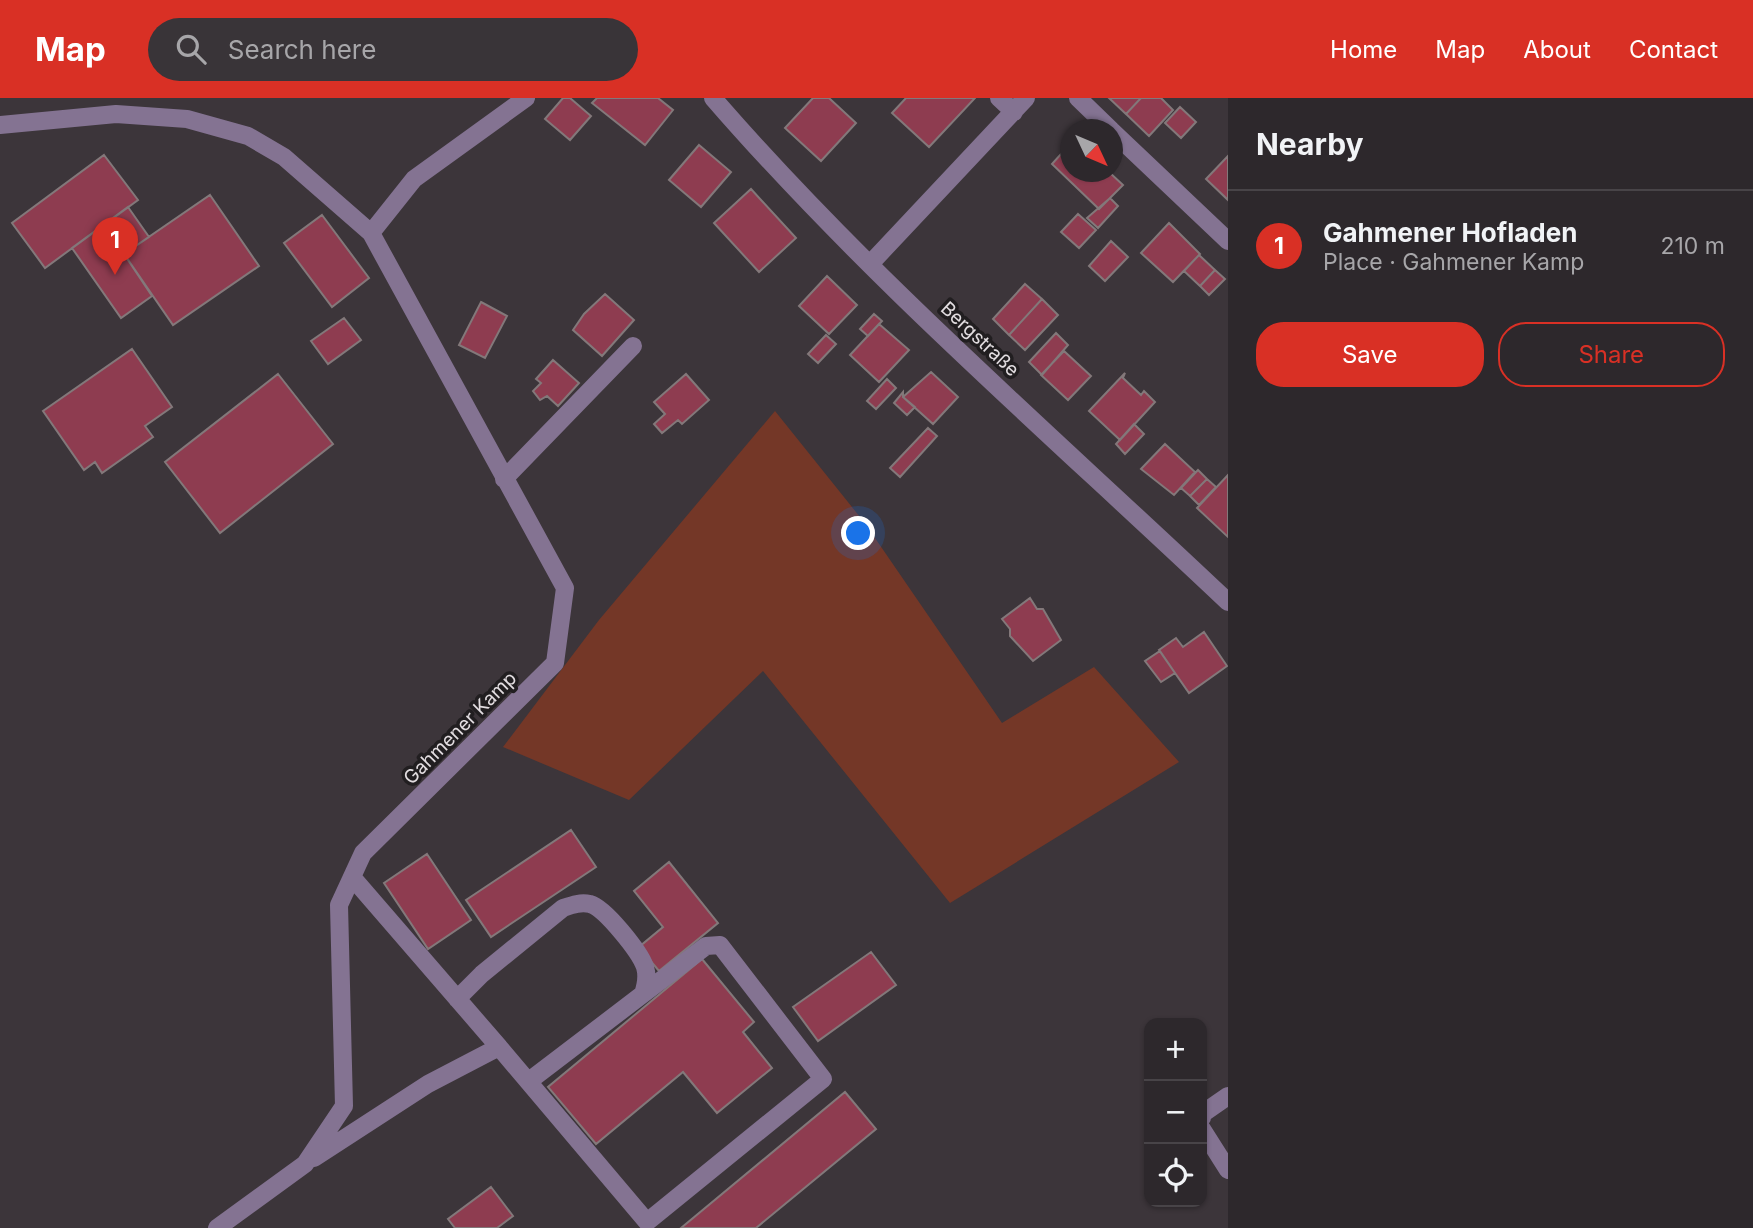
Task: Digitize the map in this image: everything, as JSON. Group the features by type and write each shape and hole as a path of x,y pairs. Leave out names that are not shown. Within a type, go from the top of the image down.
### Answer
{"street":[{"path":"371,233 414,179 526,98"},
{"name":"Bergstraße","path":"713,98 779,174 870,264 1228,601"},
{"path":"999,98 1014,112"},
{"path":"870,264 1026,98"},
{"path":"1078,98 1100,119"},
{"name":"Gahmener Kamp","path":"0,125 116,114 187,120 248,136 284,157 371,233 565,589 555,663 363,853 339,905 344,1106 305,1164 217,1228"},
{"path":"1123,141 1228,242"},
{"path":"504,479 633,346"},
{"path":"352,877 647,1222 823,1079 720,946 706,946 529,1081"},
{"path":"457,999 482,974 563,908 579,903 593,905 605,913 635,951 644,965 647,981 643,994"},
{"path":"305,1164 428,1084 499,1047"},
{"path":"1207,1111 1228,1097"},
{"path":"1207,1137 1228,1170"}],"shaded area":[{"path":"775,411 864,522 1002,723 1094,667 1179,762 950,903 763,671 629,800 503,747 599,620"}],"building":[{"path":"563,98 570,98 591,116 570,140 545,119"},
{"path":"597,98 658,98 673,110 645,145 592,103"},
{"path":"813,98 829,98 856,123 821,161 785,128"},
{"path":"906,98 975,98 929,147 892,113"},
{"path":"1109,98 1141,98 1126,114"},
{"path":"1141,98 1161,98 1173,110 1149,136 1126,114"},
{"path":"1180,107 1196,122 1181,138 1165,123"},
{"path":"699,145 731,172 701,207 669,180"},
{"path":"104,155 138,200 45,268 12,223"},
{"path":"1060,155 1060,172 1052,164"},
{"path":"1228,156 1228,200 1206,179"},
{"path":"1071,182 1120,182 1123,185 1099,209"},
{"path":"751,189 796,238 759,272 714,223"},
{"path":"210,195 259,266 173,325 124,254"},
{"path":"1110,198 1118,206 1098,228 1087,218"},
{"path":"128,207 149,237 124,254 152,296 121,318 72,248"},
{"path":"1078,214 1096,230 1079,248 1061,232"},
{"path":"322,215 369,278 332,307 284,243"},
{"path":"1169,223 1200,254 1173,282 1141,253"},
{"path":"1111,241 1128,257 1105,281 1089,266"},
{"path":"1199,255 1215,270 1200,286 1184,271"},
{"path":"1215,270 1225,279 1209,295 1200,286"},
{"path":"827,276 857,305 829,334 799,306"},
{"path":"1025,284 1042,299 1009,335 993,319"},
{"path":"605,294 634,320 602,356 573,330 584,314"},
{"path":"1042,299 1058,315 1025,350 1009,335"},
{"path":"481,302 507,316 485,358 459,345"},
{"path":"874,314 882,321 868,336 860,329"},
{"path":"344,318 361,340 328,364 311,341"},
{"path":"879,324 909,350 879,382 850,355"},
{"path":"1056,333 1068,345 1042,375 1029,362"},
{"path":"826,335 836,344 818,363 808,354"},
{"path":"132,349 172,407 145,426 153,437 102,473 95,462 84,470 43,411"},
{"path":"1064,351 1091,376 1068,400 1041,375"},
{"path":"553,360 579,383 558,406 547,396 540,400 533,391 541,383 536,379"},
{"path":"931,372 958,397 933,424 903,397"},
{"path":"1125,373 1123,378 1141,395 1144,391 1155,402 1120,440 1089,411"},
{"path":"278,374 333,444 220,533 165,462"},
{"path":"686,374 709,400 682,424 678,420 662,433 654,424 665,414 654,402"},
{"path":"887,379 896,388 876,409 867,401"},
{"path":"903,392 903,397 915,407 907,415 894,403"},
{"path":"1134,424 1144,434 1125,454 1116,444"},
{"path":"928,428 937,436 900,477 890,468"},
{"path":"1165,444 1195,472 1174,495 1141,469"},
{"path":"1198,470 1207,479 1190,496 1181,488"},
{"path":"1228,475 1228,537 1197,508"},
{"path":"1207,479 1216,487 1199,505 1190,496"},
{"path":"1030,598 1037,609 1043,609 1061,640 1033,661 1010,636 1010,629 1002,619"},
{"path":"1204,632 1227,666 1189,693 1159,650 1176,638 1183,647"},
{"path":"1160,651 1175,673 1161,682 1145,661"},
{"path":"571,830 596,867 491,937 466,900"},
{"path":"427,854 471,920 428,949 384,883"},
{"path":"669,862 718,923 659,971 639,947 663,927 634,891"},
{"path":"871,952 896,985 818,1041 793,1007"},
{"path":"702,959 754,1022 743,1032 772,1068 717,1113 683,1072 596,1144 548,1087"},
{"path":"845,1092 876,1129 756,1228 681,1228"},
{"path":"491,1187 513,1216 497,1228 455,1228 448,1219"}],"place":[{"name":"Gahmener Hofladen","path":"115,275"}]}
